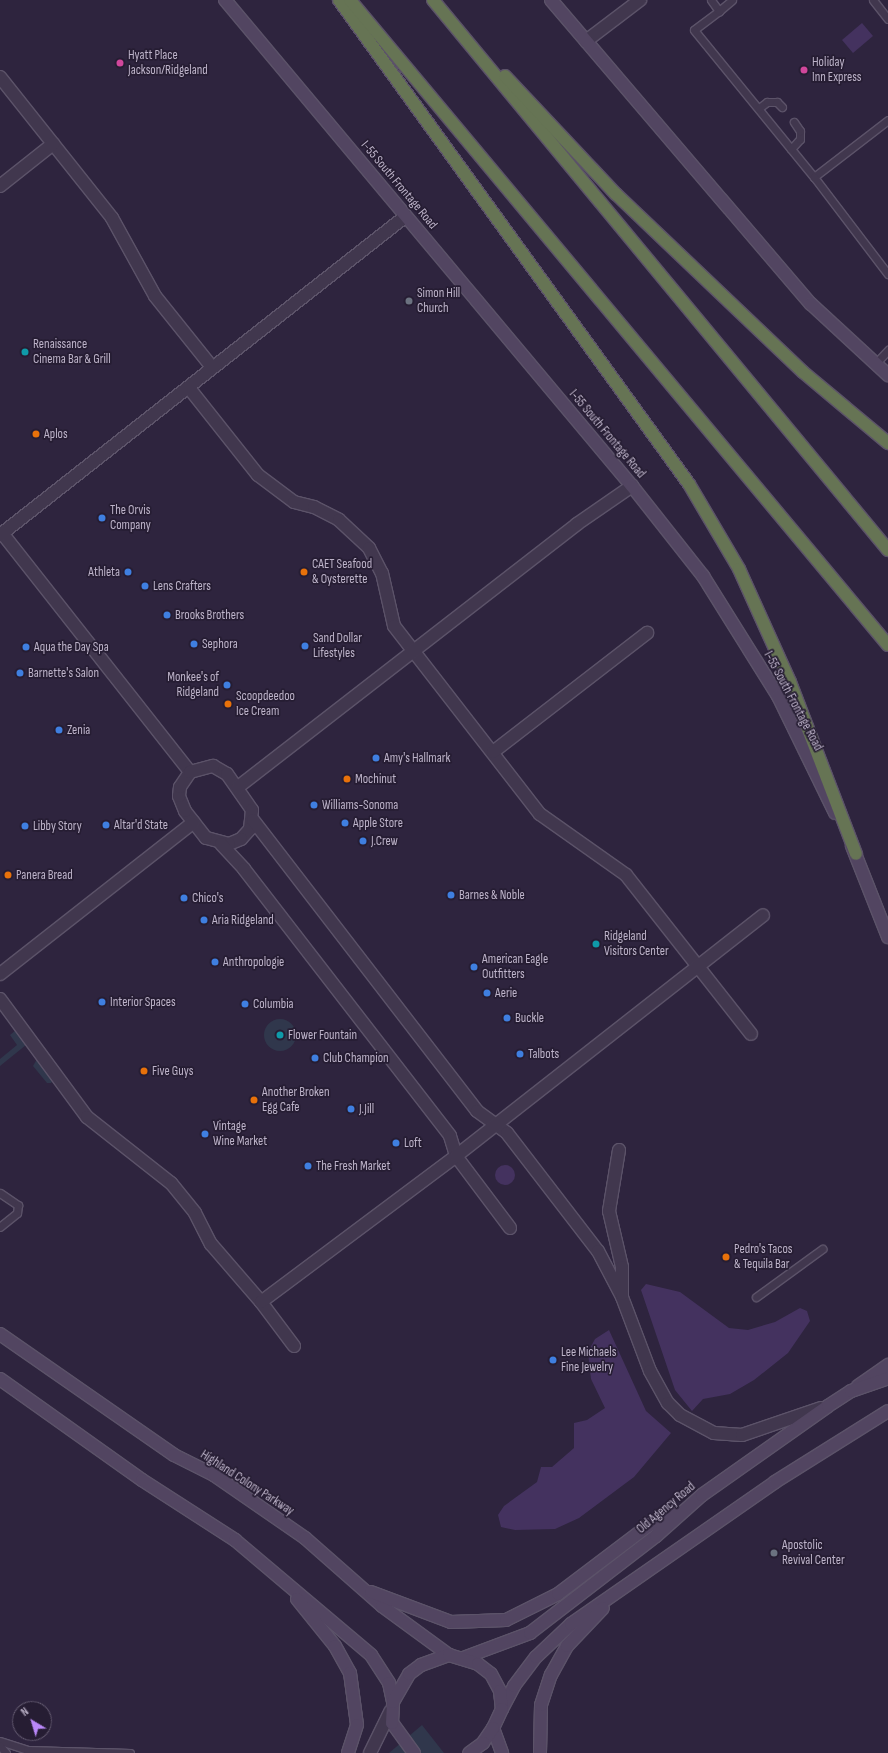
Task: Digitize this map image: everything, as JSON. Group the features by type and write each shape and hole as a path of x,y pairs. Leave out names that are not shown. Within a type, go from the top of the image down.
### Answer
{"highway":[{"path":"339,0 689,484 739,569 790,682 856,854"},
{"path":"350,0 888,645"},
{"path":"433,0 616,194 803,372 888,443"},
{"path":"433,0 888,550"}],"street":[{"name":"I-55 South Frontage Road","path":"225,0 632,486 702,576 735,624 778,696 856,854 888,937"},
{"path":"551,0 811,304 888,375"},
{"path":"586,41 640,0"},
{"path":"0,76 127,240 156,296 211,366"},
{"path":"0,186 53,144"},
{"path":"190,772 1,534 189,388 211,366 406,216"},
{"path":"189,388 258,474 294,502 314,507 339,520 369,548 382,573 394,626 549,822 605,857 626,875 750,1034"},
{"path":"238,787 577,524 632,486"},
{"path":"493,752 647,633"},
{"path":"510,1228 456,1156 450,1136 244,869 221,844 206,838 194,822 179,796 180,786 190,772 214,766 227,774 249,801 252,820 477,1111 507,1133 598,1251 622,1297 650,1371 668,1404 694,1424 714,1433 742,1435 828,1406"},
{"path":"221,844 242,839 252,820"},
{"path":"0,974 194,822"},
{"path":"261,1302 456,1156 696,966 763,915"},
{"path":"0,999 88,1117 171,1183 195,1213 211,1244 261,1302 294,1346"},
{"path":"619,1150 609,1211 622,1267 622,1297"},
{"name":"Highland Colony Parkway","path":"0,1334 174,1454 214,1475 305,1538 368,1591 382,1606 449,1655"},
{"path":"851,1391 888,1365"},
{"name":"Old Agency Road","path":"463,1658 530,1633 656,1536 685,1508 828,1406 851,1391 888,1378"},
{"path":"0,1379 142,1480 235,1540 371,1655 389,1684 391,1707 398,1735 414,1753"},
{"path":"469,1753 483,1743 493,1728 514,1686 546,1645 622,1589 781,1478 888,1411"},
{"path":"368,1591 451,1622 506,1620 558,1594 648,1526 685,1508"},
{"path":"281,1579 335,1646 350,1673 357,1725 348,1753"},
{"path":"540,1753 541,1705 551,1675 566,1646 622,1589"},
{"path":"370,1753 391,1707 409,1674 421,1665 449,1655 463,1658 491,1674 500,1691 502,1709"},
{"path":"493,1728 502,1753"}],"lane":[{"path":"711,0 719,11"},
{"path":"732,0 694,30 814,177 888,274"},
{"path":"873,0 888,19"},
{"path":"759,108 767,102 777,102 782,107"},
{"path":"814,177 888,120"},
{"path":"791,149 800,140 800,131 794,122"},
{"path":"876,363 888,350"},
{"path":"0,1193 18,1205 17,1214 0,1227"},
{"path":"756,1297 822,1249"},
{"path":"0,1741 34,1751 130,1753"},
{"path":"0,1746 6,1753"}],"shaded area":[{"path":"862,23 873,36 853,53 842,40"},
{"name":"Flower Fountain","path":"277,1019 283,1019 293,1026 296,1035 295,1041 289,1048 283,1051 277,1051 267,1044 264,1038 264,1032 271,1022"},
{"path":"16,1030 26,1045 0,1066 0,1059 17,1045 10,1035"},
{"path":"37,1059 54,1079 51,1083 47,1083 33,1066"},
{"path":"505,1165 512,1168 515,1175 512,1182 505,1185 498,1182 495,1175 498,1168"},
{"path":"646,1284 680,1292 729,1328 748,1330 775,1322 800,1308 807,1311 810,1321 788,1353 754,1380 730,1394 703,1399 692,1411 675,1390 641,1290"},
{"path":"609,1330 646,1411 671,1433 634,1477 579,1518 555,1529 515,1530 501,1527 498,1515 504,1506 537,1482 541,1467 552,1467 574,1448 574,1423 587,1420 605,1408 591,1379 588,1352 595,1339"},
{"path":"422,1725 444,1753 389,1753"}],"place":[{"name":"Hyatt Place Jackson/Ridgeland","path":"120,63"},
{"name":"Holiday Inn Express","path":"804,70"},
{"name":"Simon Hill Church","path":"409,301"},
{"name":"Renaissance Cinema Bar & Grill","path":"25,352"},
{"name":"Aplos","path":"36,434"},
{"name":"The Orvis Company","path":"102,518"},
{"name":"Athleta","path":"128,572"},
{"name":"CAET Seafood & Oysterette","path":"304,572"},
{"name":"Lens Crafters","path":"145,586"},
{"name":"Brooks Brothers","path":"167,615"},
{"name":"Sephora","path":"194,644"},
{"name":"Sand Dollar Lifestyles","path":"305,646"},
{"name":"Aqua the Day Spa","path":"26,647"},
{"name":"Barnette's Salon","path":"20,673"},
{"name":"Monkee's of Ridgeland","path":"227,685"},
{"name":"Scoopdeedoo Ice Cream","path":"228,704"},
{"name":"Zenia","path":"59,730"},
{"name":"Amy's Hallmark","path":"376,758"},
{"name":"Mochinut","path":"347,779"},
{"name":"Williams-Sonoma","path":"314,805"},
{"name":"Apple Store","path":"345,823"},
{"name":"Altar'd State","path":"106,825"},
{"name":"Libby Story","path":"25,826"},
{"name":"J.Crew","path":"363,841"},
{"name":"Panera Bread","path":"8,875"},
{"name":"Barnes & Noble","path":"451,895"},
{"name":"Chico's","path":"184,898"},
{"name":"Aria Ridgeland","path":"204,920"},
{"name":"Ridgeland Visitors Center","path":"596,944"},
{"name":"Anthropologie","path":"215,962"},
{"name":"American Eagle Outfitters","path":"474,967"},
{"name":"Aerie","path":"487,993"},
{"name":"Interior Spaces","path":"102,1002"},
{"name":"Columbia","path":"245,1004"},
{"name":"Buckle","path":"507,1018"},
{"name":"Flower Fountain","path":"280,1035"},
{"name":"Talbots","path":"520,1054"},
{"name":"Club Champion","path":"315,1058"},
{"name":"Five Guys","path":"144,1071"},
{"name":"Another Broken Egg Cafe","path":"254,1100"},
{"name":"J.Jill","path":"351,1109"},
{"name":"Vintage Wine Market","path":"205,1134"},
{"name":"Loft","path":"396,1143"},
{"name":"The Fresh Market","path":"308,1166"},
{"name":"Pedro's Tacos & Tequila Bar","path":"726,1257"},
{"name":"Lee Michaels Fine Jewelry","path":"553,1360"},
{"name":"Apostolic Revival Center","path":"774,1553"}]}
